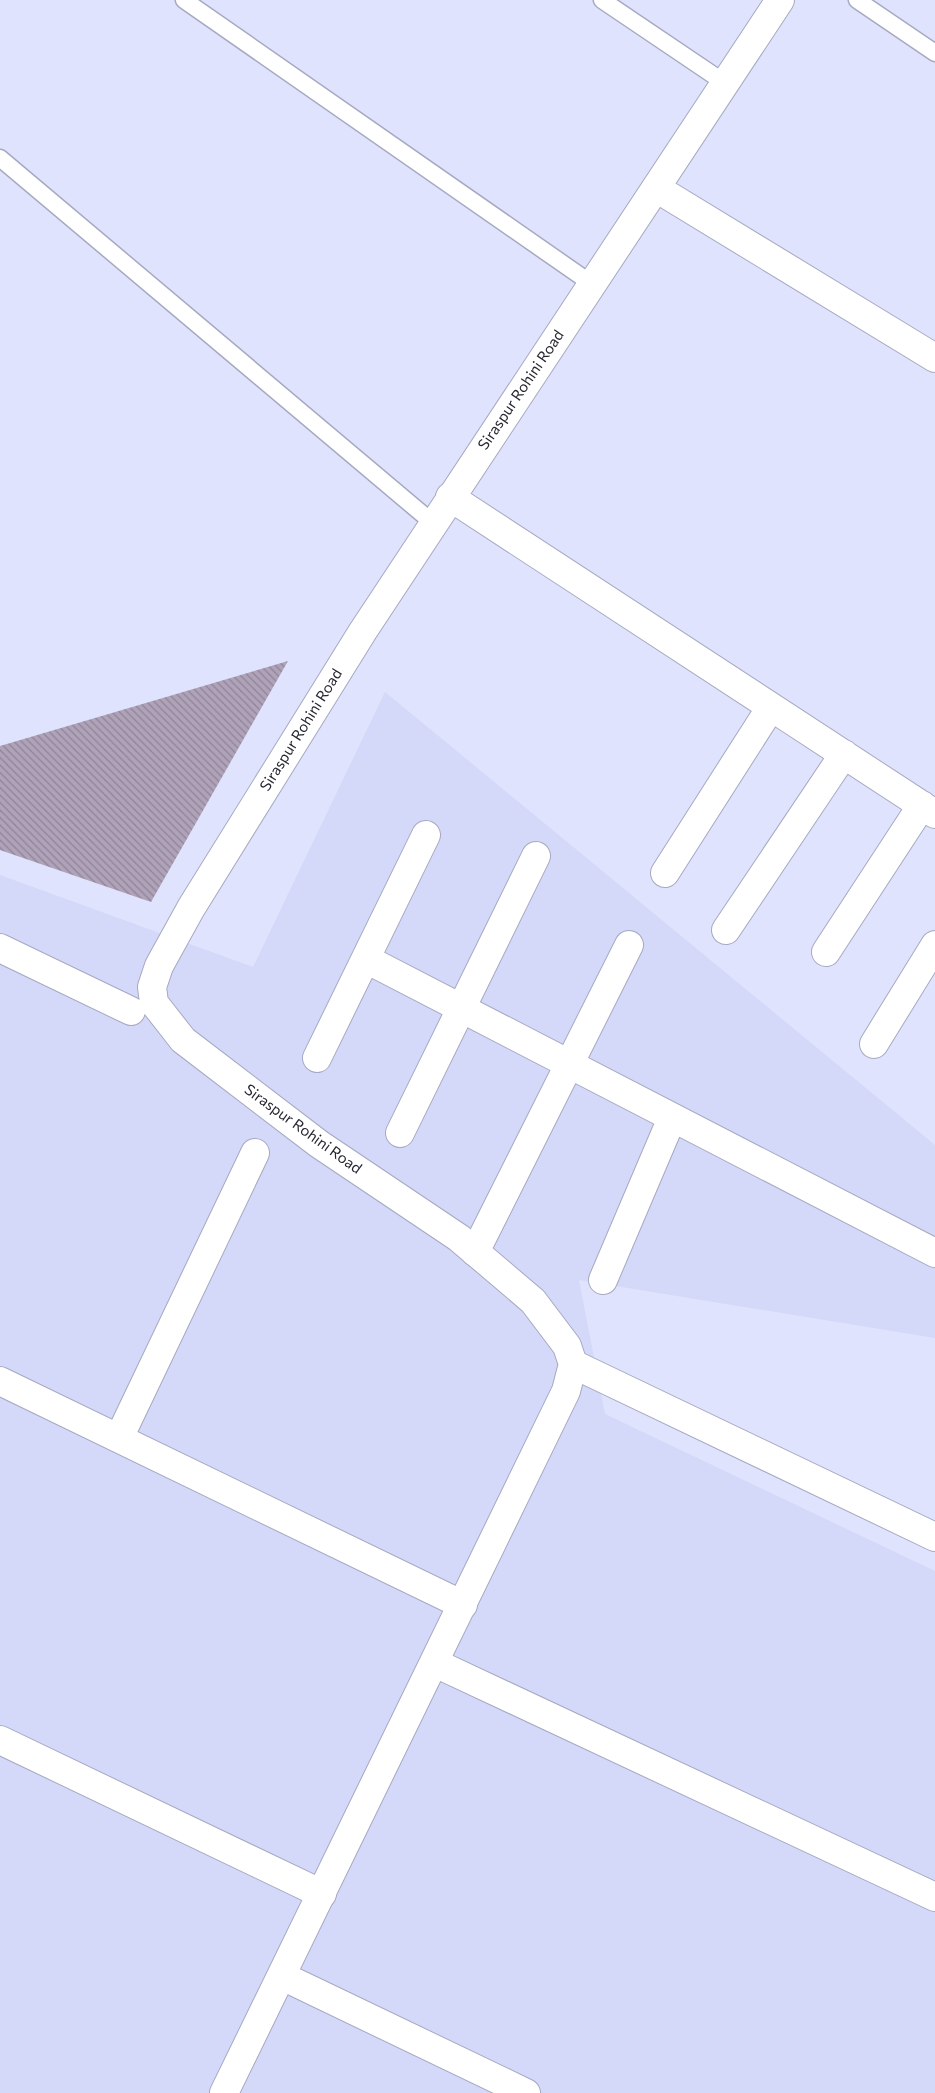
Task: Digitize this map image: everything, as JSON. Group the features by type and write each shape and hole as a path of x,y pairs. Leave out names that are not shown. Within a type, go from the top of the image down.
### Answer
{"street":[{"name":"Siraspur Rohini Road","path":"573,1364 566,1346 534,1301 459,1238 319,1144 183,1040 154,1003 152,988 159,966 191,908 363,631 780,0"},
{"path":"656,188 935,358"},
{"path":"450,497 928,810 826,952"},
{"path":"664,873 771,707"},
{"path":"726,930 844,754"},
{"path":"317,1058 426,835"},
{"path":"400,1133 536,856"},
{"path":"475,1252 629,945"},
{"path":"874,1044 935,945"},
{"path":"2,953 131,1011"},
{"path":"366,959 935,1253"},
{"path":"603,1280 672,1118"},
{"path":"119,1438 254,1153"},
{"path":"224,2093 566,1391 573,1364 935,1536"},
{"path":"0,1381 463,1605"},
{"path":"435,1662 935,1896"},
{"path":"0,1740 322,1894"},
{"path":"282,1976 526,2093"}],"lane":[{"path":"184,0 592,284"},
{"path":"602,0 725,83"},
{"path":"856,0 935,53"},
{"path":"0,158 433,523"}],"shaded area":[{"path":"385,692 935,1145 935,1338 579,1280 605,1414 935,1571 935,2093 0,2093 0,875 253,967"}],"building":[{"path":"288,661 151,902 0,850 0,746"}]}
